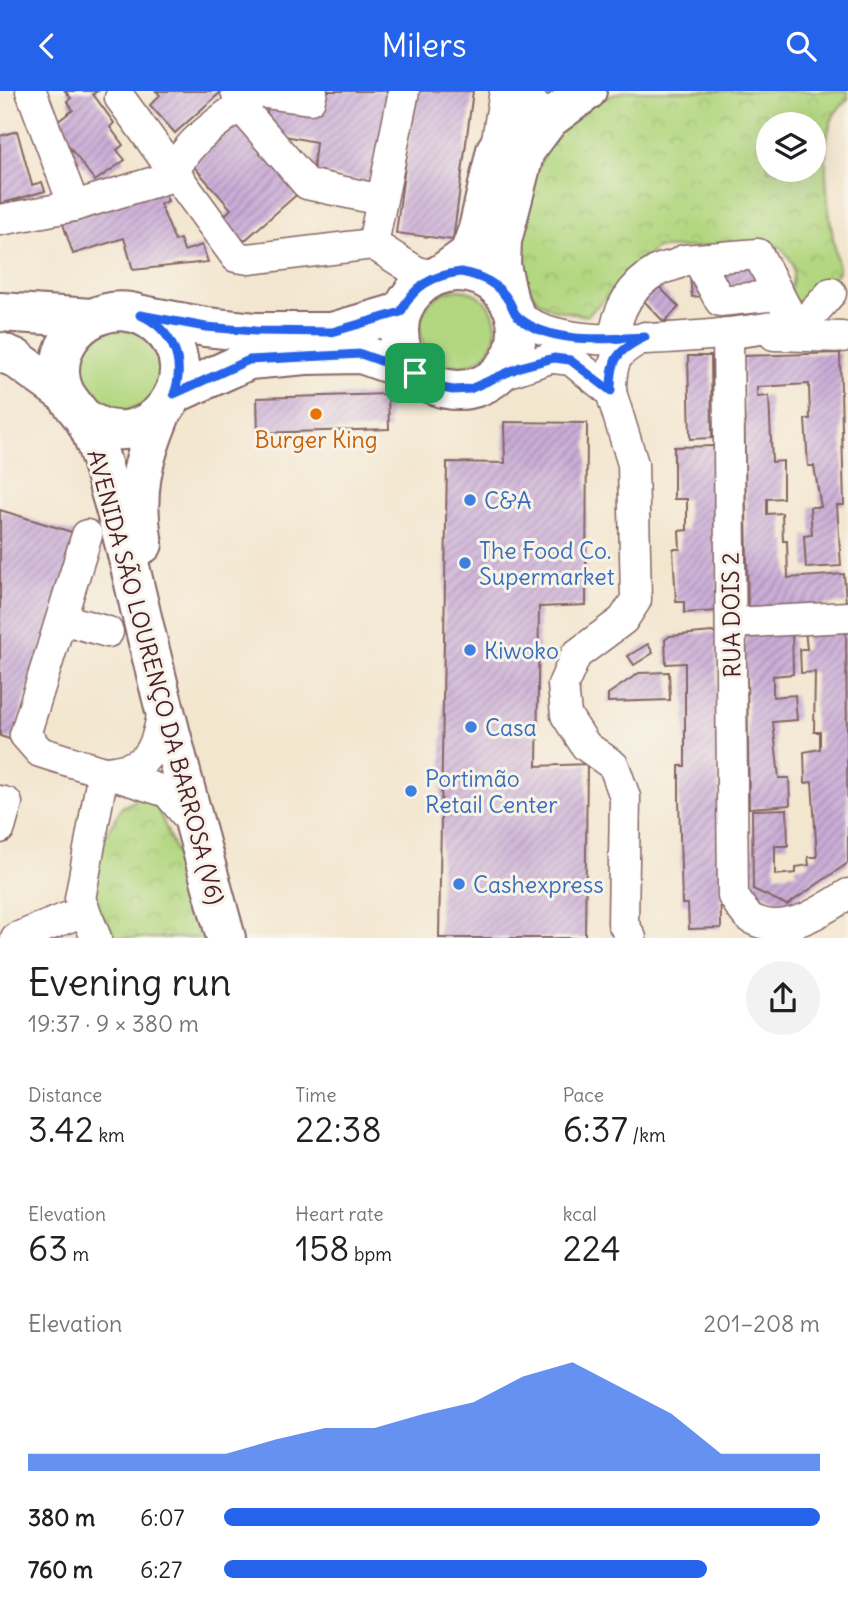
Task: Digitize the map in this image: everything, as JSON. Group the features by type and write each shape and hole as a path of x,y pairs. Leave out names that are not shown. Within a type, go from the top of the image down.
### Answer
{"main road":[{"path":"415,373 400,345 404,307 426,272 468,254 478,229 496,150 517,118 547,91"},
{"path":"0,352 15,358 106,429 125,430 144,425 168,403 249,360 361,354 415,373 437,387 470,389 496,376 514,348 517,331 501,265 502,241 525,151 549,119 587,91"},
{"path":"426,272 461,272 480,276 497,286 512,308"},
{"path":"0,313 92,318 114,311 243,330 332,332 404,307"},
{"path":"140,315 157,324 175,349 179,375 168,403"},
{"path":"74,406 60,373 65,348 75,332 92,318"},
{"name":"AVENIDA SÃO LOURENÇO DA BARROSA (V6)","path":"168,403 146,450 141,472 138,517 151,584 248,938"},
{"name":"AVENIDA SÃO LOURENÇO DA BARROSA (V6)","path":"74,406 113,501 226,938"}],"street":[{"path":"32,91 36,110 74,206"},
{"path":"174,176 177,161 238,99 257,92 310,99 312,91"},
{"path":"373,244 404,91"},
{"path":"496,150 505,91"},
{"path":"120,98 174,176 236,257 249,259 373,244 426,272"},
{"path":"238,99 307,184 381,199"},
{"path":"0,220 74,206 174,176"},
{"path":"496,376 554,358 609,333 622,303 659,269 758,254 758,298"},
{"path":"706,261 793,323"},
{"path":"728,333 793,323 809,316 840,287"},
{"path":"840,287 825,306 826,316 835,333 845,338"},
{"path":"512,308 529,325 544,331 645,337 728,333 845,338"},
{"name":"RUA DOIS 2","path":"728,333 733,896 750,918 775,926 811,918 848,894"},
{"path":"631,938 623,923 625,797 614,766 586,746 566,715 563,685 576,655 623,619 636,600 633,464 611,391 611,367 624,347 645,337"},
{"path":"554,358 570,360 611,391"},
{"path":"87,535 25,735 40,752 167,792 196,828"},
{"path":"731,623 848,617"},
{"path":"62,619 108,632"},
{"path":"89,768 135,766 148,756 157,743 164,706"},
{"path":"89,768 80,899 96,938"},
{"path":"0,801 7,803 0,828"},
{"path":"16,938 85,911"}],"green space":[{"path":"625,91 848,91 848,99 834,115 826,149 826,112 756,112 756,182 826,182 826,170 839,272 806,303 795,302 790,293 793,267 789,257 778,246 656,248 587,316 552,309 537,300 522,279 517,262 525,192 558,129 593,102"},
{"path":"458,290 472,293 485,301 493,314 496,328 493,342 485,355 472,363 458,366 444,363 431,355 423,342 420,328 423,314 431,301 444,293"},
{"path":"109,330 136,331 159,358 162,371 149,404 113,414 86,397 78,375 80,360 89,343"},
{"path":"151,792 195,898 207,938 116,938 91,897 103,840 122,807"}],"building":[{"path":"65,91 98,91 93,94 114,123 110,127 123,145 117,150 125,160 95,181 53,125 73,110 67,101 71,98"},
{"path":"156,91 222,91 175,133 150,105 160,95"},
{"path":"320,91 393,91 377,185 313,171 316,142 264,132 269,100"},
{"path":"415,91 473,91 453,240 396,233"},
{"path":"238,118 302,190 244,241 223,217 231,209 189,161"},
{"path":"17,131 32,185 42,182 45,191 0,204 0,136"},
{"path":"162,186 168,201 160,204 175,241 180,239 184,251 202,245 208,262 133,270 124,238 73,254 61,218"},
{"path":"768,259 772,291 692,297 689,266"},
{"path":"641,268 679,307 664,322 626,282"},
{"path":"840,353 844,505 837,505 841,566 806,568 804,536 812,535 810,507 821,507 814,466 808,466 805,419 810,419 809,384 757,387 757,397 769,396 772,462 783,461 783,498 767,499 767,514 782,513 783,541 787,541 788,578 844,574 846,603 748,612 743,356"},
{"path":"688,356 711,356 712,438 690,439"},
{"path":"388,394 389,429 258,433 257,398"},
{"path":"504,422 587,423 586,605 539,607 537,766 587,764 585,938 439,938 447,462 505,463"},
{"path":"716,446 718,611 684,613 684,602 676,602 673,549 680,549 679,531 687,530 687,499 674,499 674,447"},
{"path":"0,510 78,534 12,740 0,736"},
{"path":"792,627 793,674 773,676 773,697 795,695 797,720 773,722 779,778 789,778 790,805 749,808 747,678 743,678 741,646 746,646 745,631"},
{"path":"846,627 848,863 787,905 753,889 752,810 787,809 788,846 775,846 775,875 796,873 796,867 809,865 808,857 817,857 812,782 805,783 804,752 820,749 820,732 814,732 815,672 801,673 800,649 807,649 805,630"},
{"path":"712,632 716,634 721,928 689,929 688,904 682,904 679,799 679,766 685,766 685,663 666,664 665,640 670,636"},
{"path":"648,644 653,653 634,665 628,656"},
{"path":"669,672 670,700 608,702 608,694 639,673"}],"place":[{"name":"Burger King","path":"316,414"},
{"name":"C&A","path":"470,500"},
{"name":"The Food Co. Supermarket","path":"465,563"},
{"name":"Kiwoko","path":"470,650"},
{"name":"Casa","path":"471,727"},
{"name":"Portimão Retail Center","path":"411,791"},
{"name":"Cashexpress","path":"459,884"}],"route":[{"path":"461,272 480,276 497,286 514,314 529,325 544,331 597,340 645,337 624,347 611,367 611,391 591,373 570,360 554,358 520,367 470,389 437,387 415,373 361,354 306,355 249,360 174,394 179,375 175,349 170,338 157,324 140,315 206,327 332,332 401,312 418,287 441,274 461,272"}]}
